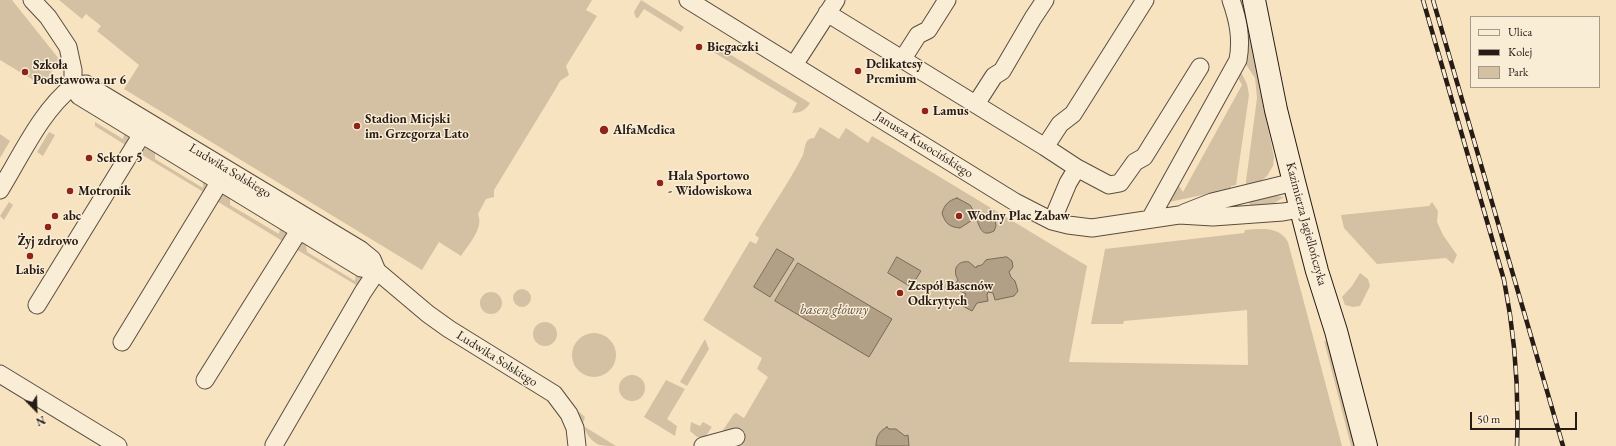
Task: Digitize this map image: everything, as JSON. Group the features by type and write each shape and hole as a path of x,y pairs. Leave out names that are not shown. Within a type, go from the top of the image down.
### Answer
{"main road":[{"name":"Kazimierza Jagiellończyka","path":"1254,0 1276,110 1300,209 1340,345 1366,446"}],"street":[{"path":"0,190 42,120 59,96 73,86 73,70 68,48 48,18 32,0"},
{"name":"Janusza Kusocińskiego","path":"688,0 1015,202 1052,221 1092,228 1179,215 1213,217 1283,212 1300,209"},
{"path":"902,60 918,35 928,30 947,0"},
{"path":"976,104 994,76 1002,70 1032,18 1045,0"},
{"path":"1045,146 1060,124 1073,114 1145,0"},
{"path":"1150,219 1238,60 1240,42 1239,26 1231,0"},
{"path":"794,65 832,7 902,60 1045,146 1077,168 1109,185 1120,183 1135,162 1144,157 1200,67"},
{"name":"Ludwika Solskiego","path":"73,86 79,96 145,128 303,224 361,268 377,271 428,314 554,394 569,414 575,428 577,446"},
{"path":"37,305 145,128"},
{"path":"1052,221 1068,183 1077,168"},
{"path":"122,342 223,176"},
{"name":"Janusza Kusocińskiego","path":"1179,215 1212,202 1294,182"},
{"path":"205,380 303,224"},
{"path":"274,445 363,292 377,271"},
{"path":"0,374 118,446"},
{"path":"703,446 736,436"}],"green space":[{"path":"0,0 12,0 59,59 43,86 0,60"},
{"name":"Stadion Miejski im. Grzegorza Lato","path":"59,0 592,0 586,10 597,16 566,66 569,75 560,81 494,190 494,197 486,199 478,214 479,225 475,236 461,256 439,242 422,270 124,89 139,65 97,31 101,26 86,14 82,19"},
{"path":"641,0 684,27 681,32 644,9 638,18 636,18 634,12"},
{"path":"1237,0 1243,0 1254,41 1266,119 1274,157 1273,166 1267,176 1260,182 1246,186 1257,98 1255,78 1243,60"},
{"path":"713,44 810,103 807,108 802,111 792,113 797,103 710,50"},
{"path":"1240,70 1247,84 1249,95 1236,185 1231,186 1231,189 1169,202 1168,201 1177,183 1183,192 1242,85 1237,76"},
{"path":"95,122 123,139 125,132 129,135 127,146 95,126"},
{"name":"Zespół Basenów Odkrytych","path":"820,127 839,139 846,128 868,143 872,136 1087,266 1069,362 1248,365 1247,310 1124,321 1123,324 1091,324 1105,249 1244,233 1245,230 1269,230 1280,233 1288,242 1342,446 732,446 721,433 734,414 736,413 744,418 768,377 757,369 762,358 703,320 750,241 756,244 759,238 755,235 797,167 803,154 806,142 814,138"},
{"path":"49,132 55,135 43,156 37,152"},
{"path":"0,134 10,141 0,158"},
{"path":"148,147 155,151 155,159 203,188 203,181 208,184 205,193 139,153 141,150"},
{"path":"224,193 230,196 230,205 279,234 280,227 286,231 284,242 215,200"},
{"path":"1276,196 1284,197 1273,204 1250,206 1249,202"},
{"path":"9,202 13,205 4,220 0,216"},
{"path":"1432,202 1438,211 1437,222 1443,235 1457,255 1453,264 1446,258 1377,264 1344,228 1341,215 1429,206"},
{"path":"302,241 306,244 307,252 355,281 356,274 362,276 361,288 294,248"},
{"path":"1360,273 1368,279 1370,286 1360,306 1353,307 1345,305 1342,297 1352,286"},
{"path":"522,289 528,292 531,298 528,304 522,307 516,304 513,298 516,292"},
{"path":"491,292 499,295 502,303 499,311 491,314 483,311 480,303 483,295"},
{"path":"545,322 550,323 556,329 556,339 550,345 545,346 540,345 534,339 533,334 534,329 540,323"},
{"path":"594,333 606,337 612,343 616,355 612,367 606,373 594,377 582,373 576,367 572,355 576,343 582,337"},
{"path":"705,339 709,349 687,386 680,382"},
{"path":"1324,341 1328,342 1357,446 1351,446"},
{"path":"632,375 641,379 645,388 641,397 632,401 623,397 619,388 623,379"},
{"path":"666,380 685,389 667,419 677,426 675,436 644,417"},
{"path":"578,411 585,417 583,423 585,427 616,446 606,446 595,443 585,431"},
{"path":"691,422 700,426 703,422 712,427 705,437 697,437 690,431"}],"water":[{"name":"Wodny Plac Zabaw","path":"957,198 970,205 976,215 995,220 996,226 994,231 984,233 977,221 974,219 960,228 953,227 948,224 942,213 944,207 951,200"},
{"path":"777,249 794,259 770,297 754,287"},
{"path":"897,257 921,271 911,287 888,273"},
{"path":"1007,257 1012,261 1013,267 1009,272 1015,281 1018,291 1014,296 995,300 993,293 988,292 988,301 977,303 972,311 959,304 966,294 953,287 958,280 956,276 956,269 959,264 969,262 976,268 977,266 982,265 986,260"},
{"name":"basen główny","path":"798,263 892,319 869,357 775,301"},
{"path":"887,427 889,429 896,429 905,436 908,435 909,446 876,446 878,435"}],"railway":[{"path":"1423,0 1504,280 1511,321 1515,363 1517,446"},
{"path":"1433,0 1563,446"}],"place":[{"name":"Biegaczki","path":"699,47"},
{"name":"Delikatesy Premium","path":"858,71"},
{"name":"Szkoła Podstawowa nr 6","path":"25,72"},
{"name":"Lamus","path":"925,111"},
{"name":"Stadion Miejski im. Grzegorza Lato","path":"357,126"},
{"name":"AlfaMedica","path":"604,130"},
{"name":"Sektor 5","path":"89,158"},
{"name":"Hala Sportowo - Widowiskowa","path":"660,183"},
{"name":"Motronik","path":"70,191"},
{"name":"abc","path":"55,216"},
{"name":"Wodny Plac Zabaw","path":"959,216"},
{"name":"Żyj zdrowo","path":"48,227"},
{"name":"Labis","path":"30,256"},
{"name":"Zespół Basenów Odkrytych","path":"900,293"}]}
